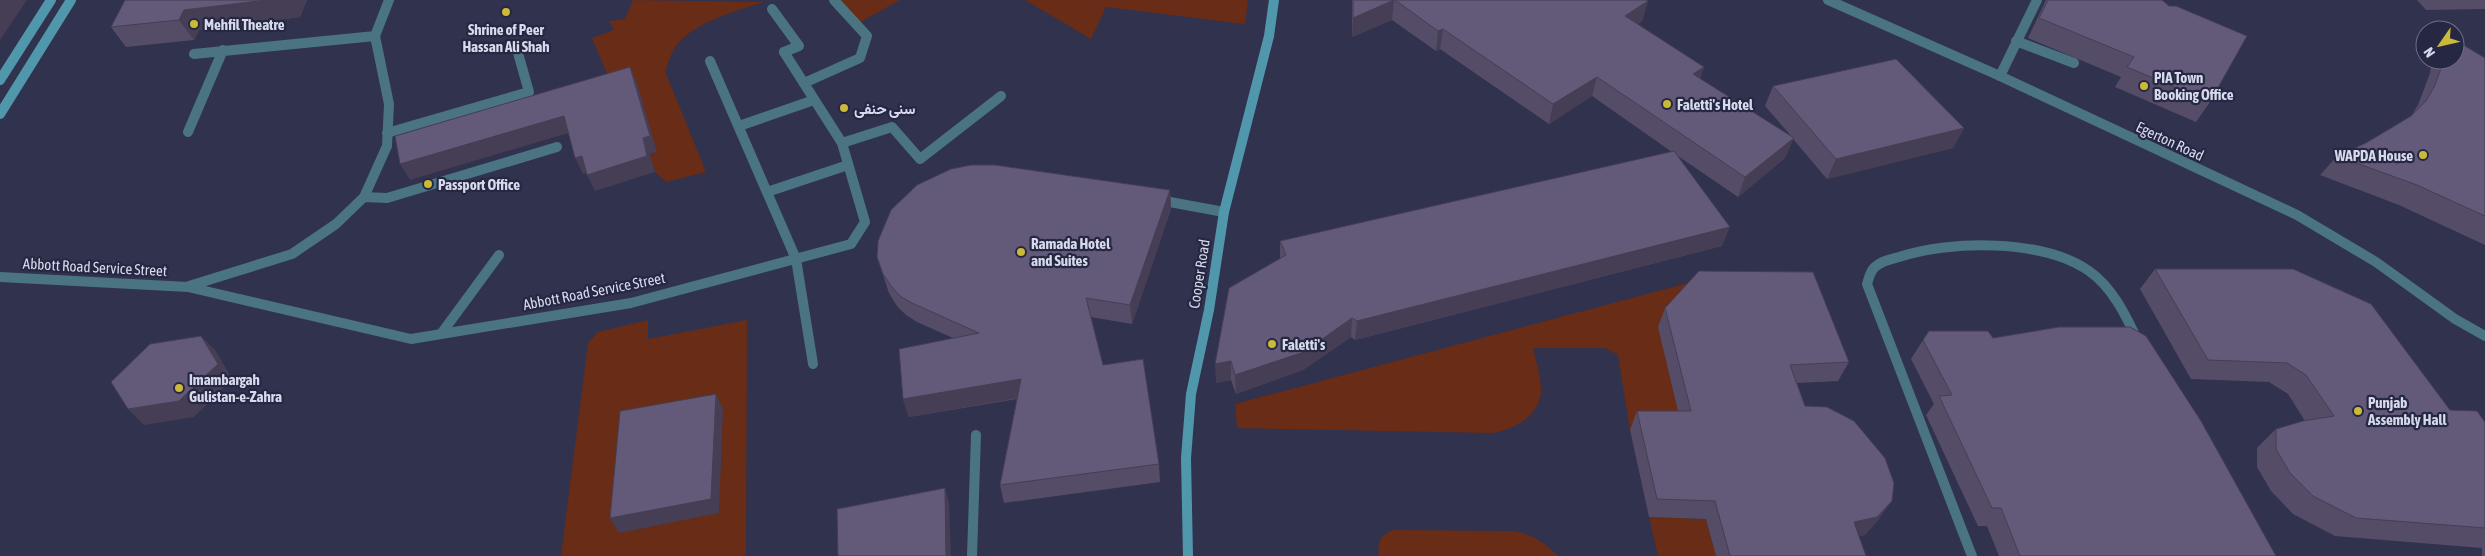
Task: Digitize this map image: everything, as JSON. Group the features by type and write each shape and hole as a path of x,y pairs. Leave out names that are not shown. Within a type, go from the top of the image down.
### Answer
{"main road":[{"path":"0,80 51,0"},
{"path":"0,114 71,0"},
{"name":"Cooper Road","path":"1188,556 1186,458 1191,394 1209,310 1224,212 1269,36 1274,0"}],"street":[{"path":"194,54 375,36 389,0"},
{"path":"804,84 860,58 867,36 834,0"},
{"name":"Egerton Road","path":"1828,0 2000,76 2297,215 2376,262 2455,319 2485,336"},
{"path":"2000,76 2037,0"},
{"name":"Abbott Road Service Street","path":"0,276 188,287 411,339 631,303 851,244 865,222 842,143 784,52 799,46 772,9"},
{"name":"Abbott Road Service Street","path":"188,287 292,254 336,224 364,197 387,146 389,104 375,36"},
{"path":"2016,41 2074,63"},
{"path":"188,132 222,50"},
{"path":"387,133 529,92 518,53"},
{"path":"710,61 796,259 813,364"},
{"path":"842,143 892,127 920,159 1001,96"},
{"path":"739,126 814,100"},
{"path":"364,197 387,198 557,147"},
{"path":"767,192 848,165"},
{"path":"1145,197 1224,212"},
{"path":"1972,556 1867,284 1869,274 1875,266 1898,256 1929,249 1964,246 2055,255 2080,266 2098,278 2112,291 2144,351"},
{"path":"441,334 498,255"},
{"path":"972,556 976,435"}],"shaded area":[{"path":"633,0 764,2 714,19 691,32 674,49 665,71 706,172 666,182 655,172 650,154 657,152 609,78 592,38 614,30 609,21 625,19"},
{"path":"834,0 900,0 857,24"},
{"path":"1025,0 1248,0 1245,24 1106,7 1091,39"},
{"path":"1688,283 1683,430 1630,430 1618,355 1605,348 1533,348 1541,387 1537,405 1526,419 1518,424 1492,433 1237,428 1235,404"},
{"path":"648,320 648,339 747,320 746,556 561,556 588,343 598,332"},
{"path":"1649,517 1706,519 1716,556 1658,556"},
{"path":"1394,530 1513,531 1526,534 1538,540 1558,556 1379,556 1380,539 1385,534"}],"building":[{"path":"125,0 267,0 184,10 179,20 111,27"},
{"path":"1353,0 1394,0 1353,18"},
{"name":"Faletti's Hotel","path":"1395,0 1646,0 1648,1 1625,16 1704,67 1693,74 1794,138 1745,177 1597,77 1553,104 1443,29 1438,31"},
{"path":"2048,0 2162,0 2169,6 2176,6 2247,36 2210,102 2127,67 2134,57 2039,18"},
{"name":"WAPDA House","path":"2465,46 2485,58 2485,216 2417,185 2337,156 2366,143 2411,116 2426,101 2440,70 2465,70"},
{"path":"1896,59 1964,128 1836,159 1773,86"},
{"path":"630,67 650,136 643,138 647,156 587,175 582,156 575,158 564,116 400,164 395,136"},
{"path":"1674,151 1730,227 1357,321 1352,318 1304,352 1235,375 1231,361 1215,364 1229,288 1286,255 1280,241"},
{"path":"971,165 995,165 1170,190 1130,305 1086,298 1103,365 1143,359 1159,464 1000,485 1021,379 903,399 899,349 979,333 900,296 883,274 877,257 878,241 891,210 917,185 951,169"},
{"name":"Punjab Assembly Hall","path":"2155,269 2293,269 2371,304 2450,410 2477,411 2485,422 2485,528 2356,518 2313,496 2290,473 2276,449 2276,429 2303,421 2334,416 2306,375 2287,363 2208,360"},
{"path":"1699,271 1813,272 1849,362 1790,365 1805,406 1827,407 1854,421 1885,458 1894,483 1892,501 1877,517 1854,522 1866,556 1730,556 1715,501 1657,499 1637,411 1691,411 1665,308"},
{"path":"2059,327 2130,327 2146,336 2201,421 2276,556 2020,556 2001,508 1992,508 1939,396 1952,395 1923,340 1929,331 1988,331 1993,338"},
{"path":"201,336 218,364 179,401 128,409 111,382 150,344"},
{"path":"716,394 711,499 610,518 620,411"},
{"path":"945,488 946,556 838,556 837,509"}],"place":[{"name":"Shrine of Peer Hassan Ali Shah","path":"506,12"},
{"name":"Mehfil Theatre","path":"194,24"},
{"name":"PIA Town Booking Office","path":"2144,86"},
{"name":"Faletti's Hotel","path":"1667,104"},
{"name":"سنی حنفی","path":"844,108"},
{"name":"WAPDA House","path":"2423,155"},
{"name":"Passport Office","path":"428,184"},
{"name":"Ramada Hotel and Suites","path":"1021,252"},
{"name":"Faletti's","path":"1272,344"},
{"name":"Imambargah Gulistan-e-Zahra","path":"179,388"},
{"name":"Punjab Assembly Hall","path":"2358,411"}]}
